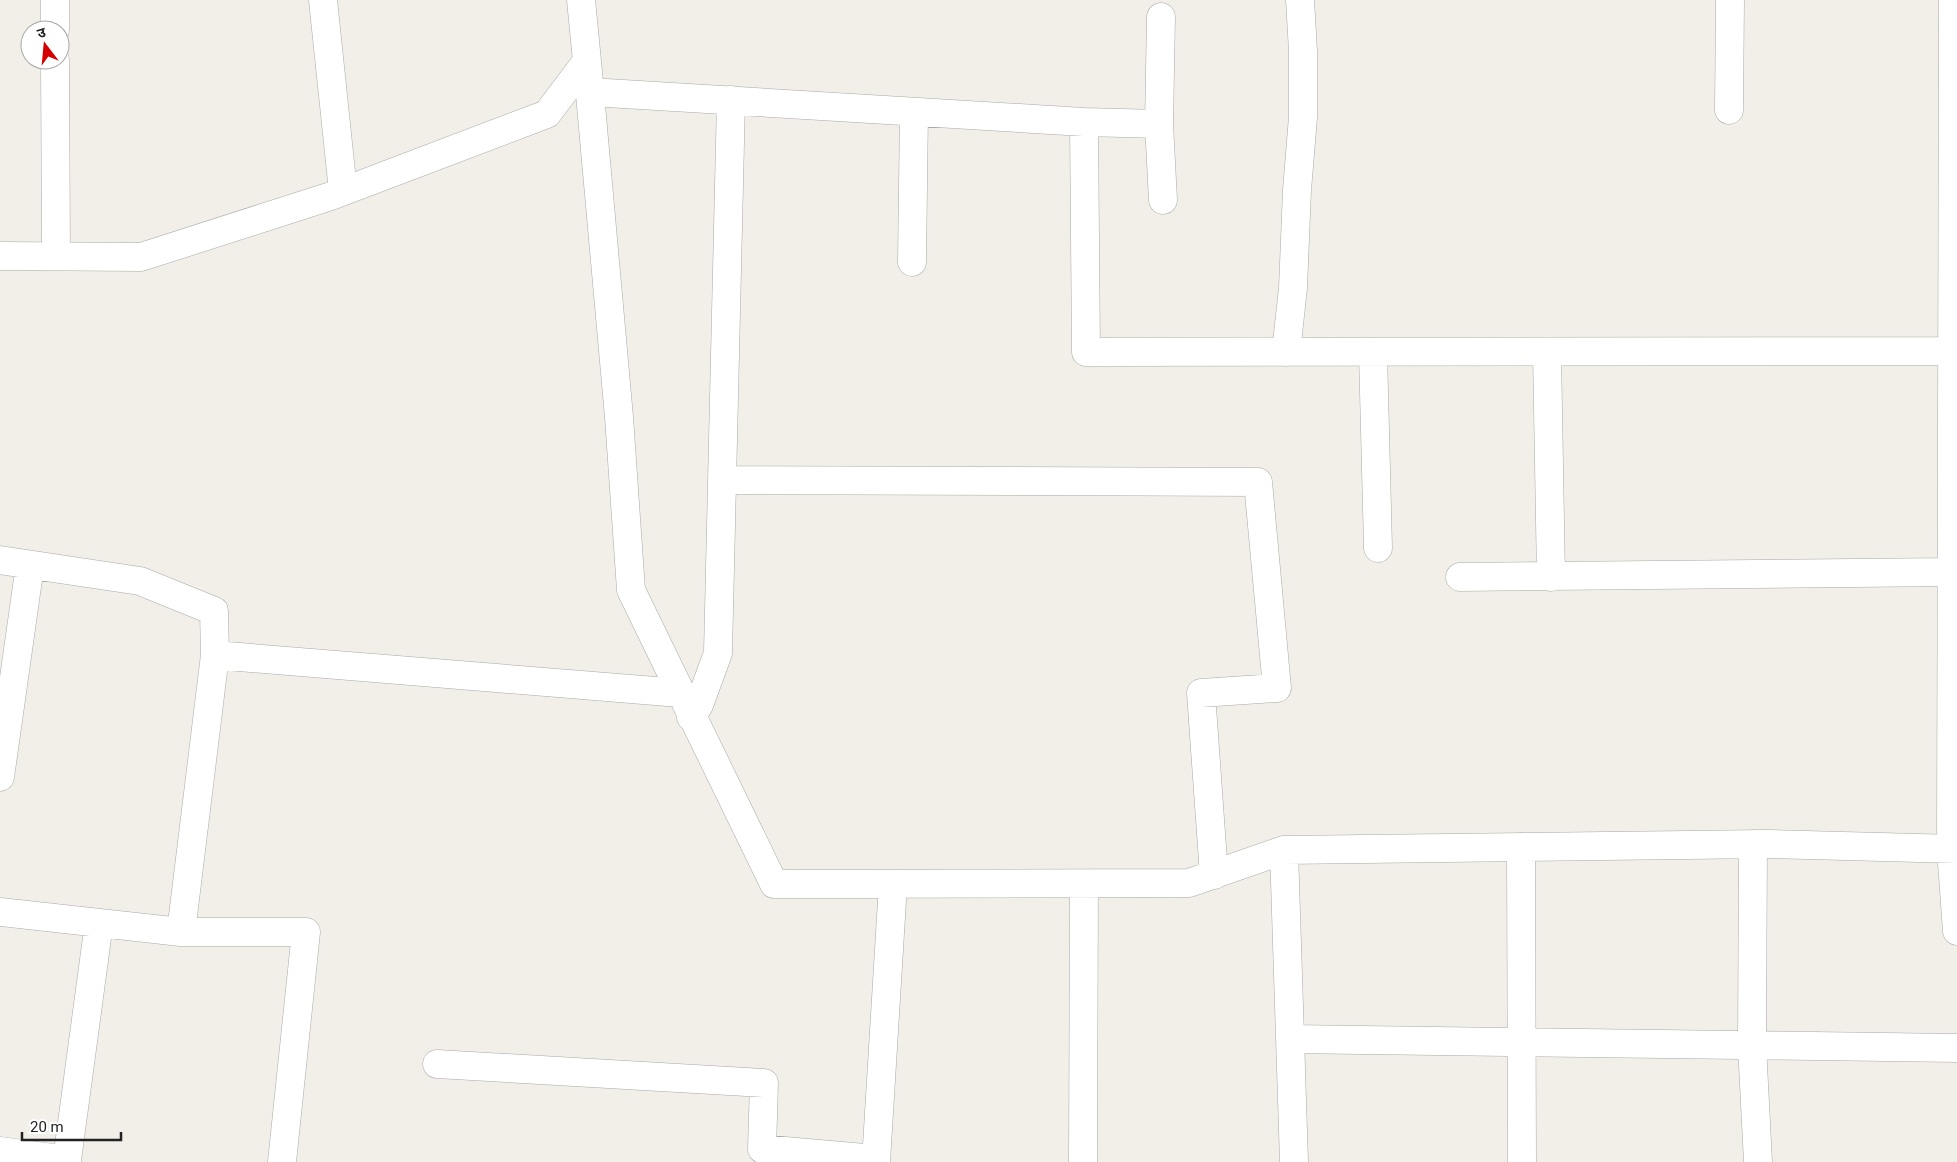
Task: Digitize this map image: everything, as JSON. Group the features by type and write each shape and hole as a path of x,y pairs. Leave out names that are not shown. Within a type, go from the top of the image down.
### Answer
{"street":[{"path":"55,0 55,20"},
{"path":"323,0 344,191"},
{"path":"581,0 619,417 631,590 774,884 1189,883 1284,850 1753,844 1954,849"},
{"path":"1286,352 1293,288 1297,190 1303,117 1303,50 1300,0"},
{"path":"1729,110 1730,0"},
{"path":"1953,0 1955,278 1952,351 1952,572 1954,849 1957,931"},
{"path":"1161,17 1160,124 1163,200"},
{"path":"0,256 141,256 344,191 546,114 587,62"},
{"path":"55,70 56,255"},
{"path":"590,92 1084,122 1160,124"},
{"path":"215,655 686,705 699,704 718,653 732,100"},
{"path":"912,262 914,112"},
{"path":"1084,122 1086,352 1952,351"},
{"path":"1373,352 1378,548"},
{"path":"1547,352 1551,577"},
{"path":"723,480 1258,482 1276,688 1201,693 1214,874"},
{"path":"0,560 140,582 214,611 215,655 181,932"},
{"path":"0,777 30,565"},
{"path":"1460,578 1952,572"},
{"path":"1753,844 1752,1045 1758,1162"},
{"path":"1521,847 1522,1162"},
{"path":"1284,850 1294,1162"},
{"path":"437,1064 764,1083 762,1149 876,1160 893,884"},
{"path":"1083,1162 1084,884"},
{"path":"0,912 181,932 306,932 282,1162"},
{"path":"0,1151 67,1160 99,923"},
{"path":"1290,1039 1957,1048"}]}
